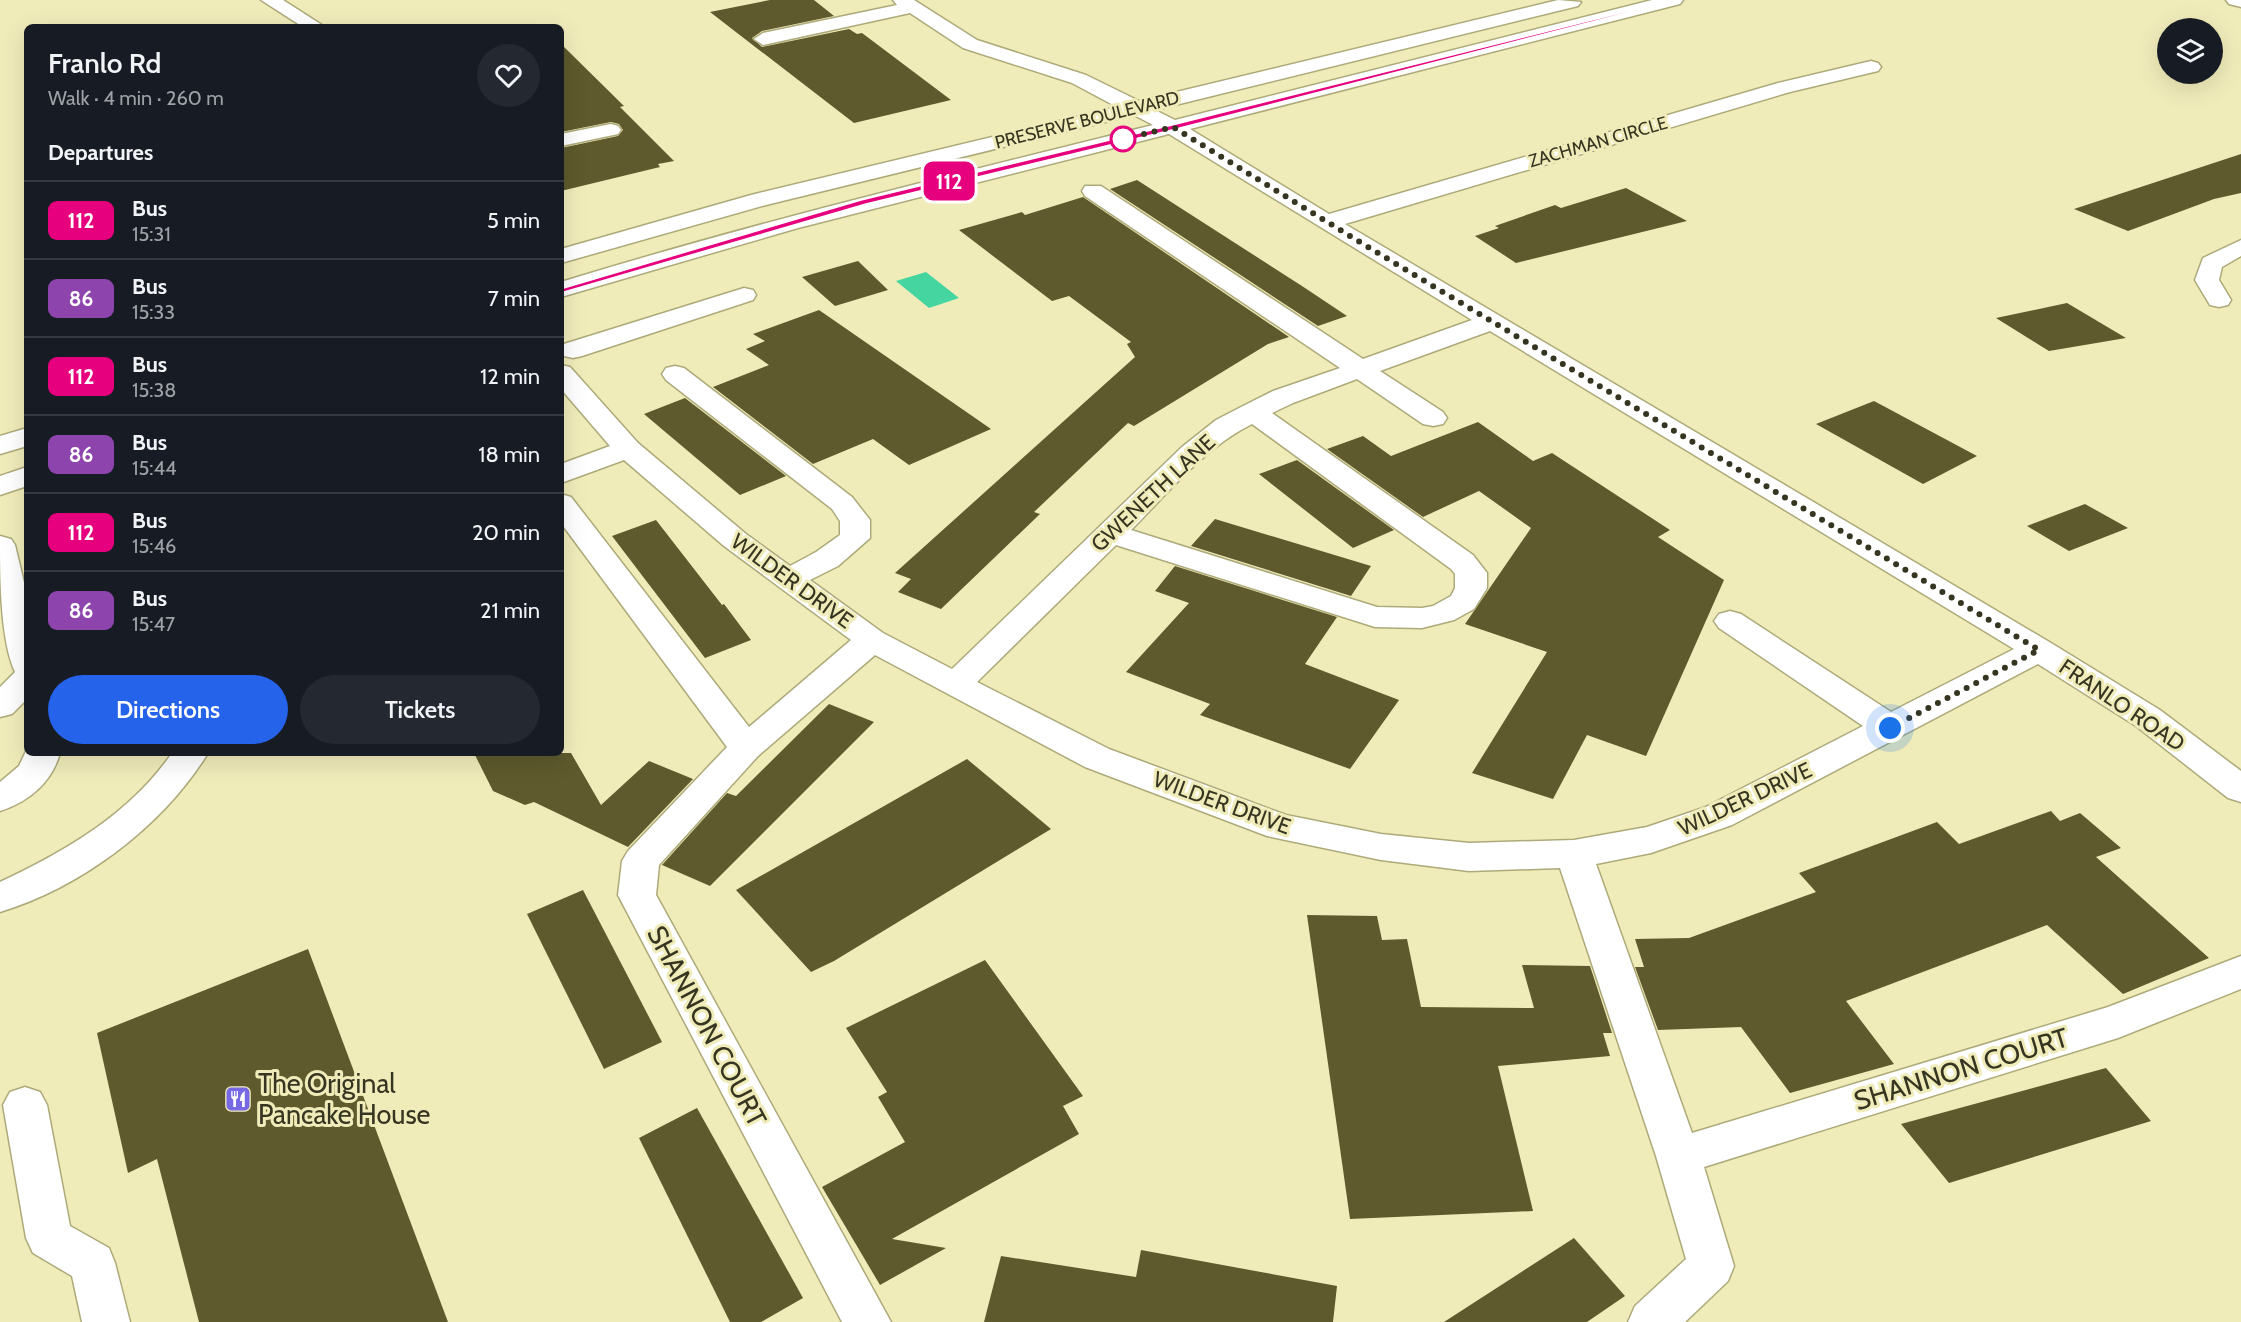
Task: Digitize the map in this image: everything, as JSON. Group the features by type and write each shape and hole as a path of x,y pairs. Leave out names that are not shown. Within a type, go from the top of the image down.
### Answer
{"street":[{"path":"270,0 311,24"},
{"name":"PRESERVE BOULEVARD","path":"564,255 759,200 1389,44 1581,0"},
{"name":"PRESERVE BOULEVARD","path":"564,289 864,202 1173,127 1642,3 1674,0"},
{"path":"2235,0 2241,2"},
{"path":"762,39 907,3"},
{"name":"FRANLO ROAD","path":"907,3 970,44 1078,79 1173,127 1491,322 2039,650 2148,718 2241,789"},
{"name":"ZACHMAN CIRCLE","path":"1326,222 1785,87 1871,67"},
{"path":"564,139 611,130"},
{"path":"1093,191 1432,418"},
{"path":"2219,300 2207,280 2211,263 2241,247"},
{"path":"564,356 744,295"},
{"name":"GWENETH LANE","path":"955,685 1192,453 1226,426 1282,397 1491,322"},
{"name":"WILDER DRIVE","path":"564,356 628,449 735,540 872,640 1097,758 1280,827 1381,847 1469,857 1574,854 1651,840 1719,816 2039,650"},
{"path":"675,374 842,502 855,520 855,538 827,559 788,579"},
{"path":"1110,533 1376,617 1422,618 1443,613 1463,602 1471,588 1471,573 1462,562 1253,412"},
{"path":"0,446 24,437"},
{"path":"564,473 628,449"},
{"path":"0,486 24,477"},
{"path":"564,507 746,748"},
{"path":"0,546 24,641"},
{"path":"1730,621 1890,728"},
{"name":"SHANNON COURT","path":"867,1322 637,895 641,861 746,748 872,640"},
{"path":"0,706 24,683"},
{"path":"0,798 17,789 32,774 41,756"},
{"path":"0,898 52,874 100,843 143,809 178,773 188,756"},
{"path":"1574,854 1678,1156 1711,1266 1652,1322"},
{"name":"SHANNON COURT","path":"1678,1156 2118,1021 2241,972"},
{"path":"25,1105 49,1238 92,1263 106,1322"}],"shaded area":[{"path":"926,272 959,298 929,308 896,281"}],"building":[{"path":"770,0 814,0 834,16 762,31 752,38 762,47 849,29 857,34 862,33 951,100 854,123 710,12"},
{"path":"564,47 624,106 620,107 674,161 658,164 660,167 564,190 564,147 618,136 623,130 619,124 611,122 564,131"},
{"path":"2241,154 2241,193 2214,199 2128,231 2074,209"},
{"path":"1137,180 1347,316 1318,326 1110,189"},
{"path":"1626,188 1687,221 1516,263 1475,236 1499,228 1495,226 1555,205 1561,208"},
{"path":"1083,197 1289,337 1268,344 1134,426 1128,423 1034,512 1040,514 941,609 898,592 911,579 895,573 1135,357 1127,344 1131,342 1069,296 1052,301 959,230 1022,212 1025,215"},
{"path":"858,261 888,290 835,306 802,277"},
{"path":"2067,303 2126,338 2049,351 1996,318"},
{"path":"819,310 991,429 909,465 873,439 813,464 713,387 769,365 746,349 765,341 753,334"},
{"path":"685,398 786,476 740,495 644,414"},
{"path":"1874,401 1977,456 1923,484 1816,424"},
{"path":"1478,422 1533,461 1552,453 1670,530 1658,537 1724,580 1646,756 1587,735 1553,799 1472,773 1547,652 1465,624 1531,528 1479,491 1423,517 1327,449 1363,436 1391,456"},
{"path":"1297,460 1394,530 1353,548 1259,474"},
{"path":"2085,504 2128,528 2069,551 2027,526"},
{"path":"1215,519 1371,566 1351,596 1191,546"},
{"path":"656,520 751,640 705,658 612,536"},
{"path":"1175,566 1337,617 1305,664 1399,700 1350,769 1200,715 1210,704 1126,672 1189,603 1155,591"},
{"path":"829,704 874,722 710,886 662,865 727,793 736,796"},
{"path":"564,753 571,753 601,805 649,761 693,779 628,847 534,802 525,805 493,791 476,756 564,756"},
{"path":"967,759 1051,829 834,961 811,972 736,890"},
{"path":"2051,811 2060,821 2080,813 2121,848 2096,857 2209,958 2123,994 2047,925 1846,1001 1894,1064 1790,1093 1741,1027 1658,1030 1635,967 1644,967 1635,939 1689,938 1816,892 1799,873 1937,822 1959,844"},
{"path":"583,890 662,1042 604,1069 527,914"},
{"path":"1307,915 1377,916 1382,940 1407,939 1421,1007 1534,1008 1522,965 1590,966 1612,1033 1603,1033 1610,1056 1498,1066 1533,1211 1350,1219"},
{"name":"The Original Pancake House","path":"308,949 448,1322 199,1322 157,1159 128,1173 97,1033"},
{"path":"985,960 1083,1096 1063,1106 1079,1134 892,1239 946,1248 880,1285 822,1187 905,1142 878,1097 887,1092 846,1028"},
{"path":"2106,1068 2151,1121 1949,1183 1901,1124"},
{"path":"697,1108 803,1298 761,1322 730,1322 639,1138"},
{"path":"1574,1238 1625,1296 1587,1322 1444,1322"},
{"path":"1141,1250 1337,1286 1333,1322 984,1322 1001,1256 1136,1277"}],"bus line":[{"name":"112","path":"564,289 719,242 864,202 1222,115 1435,58 1674,0"}],"place":[{"name":"The Original Pancake House","path":"238,1099"}],"route":[{"path":"1123,139 1173,127 1491,322 2039,650 1890,728"}]}
